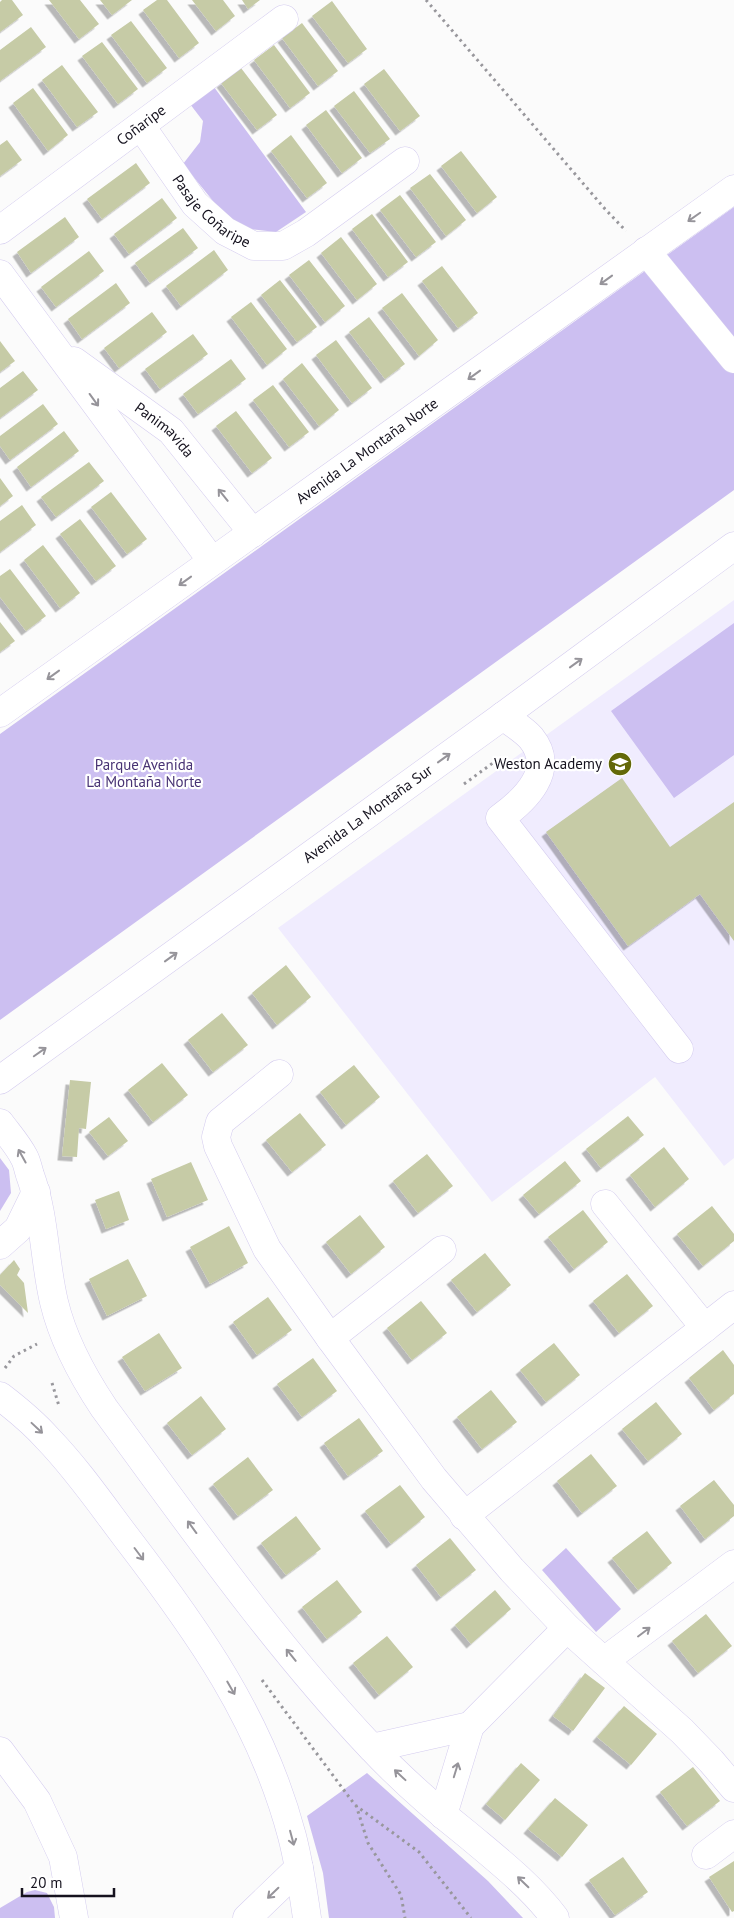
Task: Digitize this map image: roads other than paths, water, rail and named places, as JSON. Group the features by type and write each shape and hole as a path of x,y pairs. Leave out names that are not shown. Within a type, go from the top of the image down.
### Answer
{"street":[{"name":"Coñaripe","path":"0,230 284,19"},
{"name":"Pasaje Coñaripe","path":"141,126 195,204 225,231 254,246 284,246 306,233 405,161"},
{"name":"Avenida La Montaña Norte","path":"0,713 734,189"},
{"path":"646,251 734,358"},
{"name":"Panimavida","path":"0,274 212,561"},
{"name":"Panimavida","path":"54,347 171,431 253,534"},
{"name":"Avenida La Montaña Sur","path":"0,1080 503,716 734,546"},
{"path":"503,716 530,736 539,751 540,759 539,770 530,792 500,818 679,1048"},
{"path":"279,1074 220,1122 216,1137 218,1146 245,1206 267,1249 434,1479 464,1516 567,1628 687,1736 734,1788"},
{"path":"0,1123 24,1157 36,1192 43,1222 48,1270 54,1302 64,1334 88,1384 231,1580 333,1706 372,1748 443,1815 519,1878 555,1918"},
{"path":"0,1245 18,1229 36,1192"},
{"path":"605,1204 706,1328"},
{"path":"330,1338 442,1250"},
{"path":"464,1516 734,1306"},
{"path":"0,1396 41,1431 69,1462 166,1590 212,1656 254,1732 270,1769 283,1806 299,1868 307,1918"},
{"path":"604,1661 734,1564"},
{"path":"443,1815 470,1726 567,1628"},
{"path":"372,1748 470,1726"},
{"path":"0,1751 37,1801 63,1857 74,1918"},
{"path":"706,1855 734,1834"},
{"path":"247,1918 299,1868"}],"place":[{"name":"Weston Academy","path":"620,764"}],"park label":[{"name":"Parque Avenida La Montaña Norte","path":"144,774"}]}
